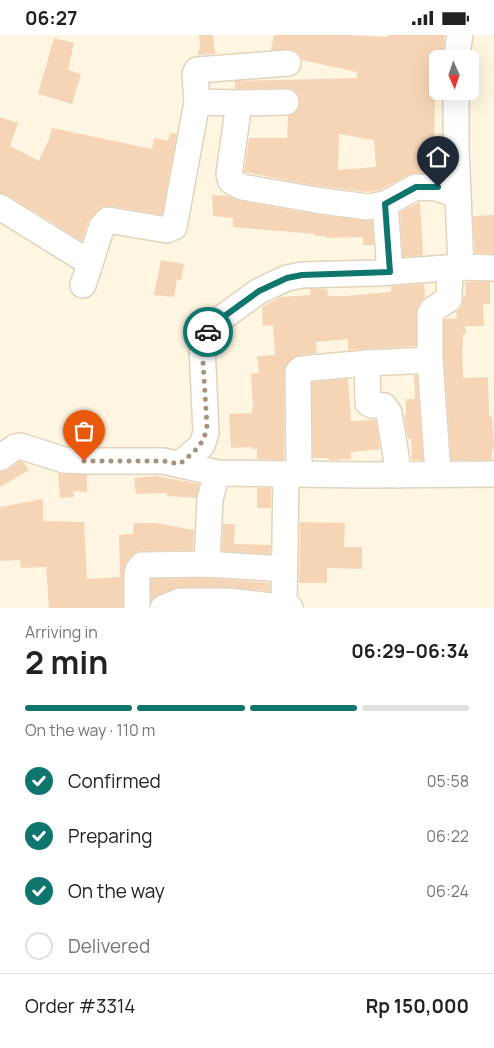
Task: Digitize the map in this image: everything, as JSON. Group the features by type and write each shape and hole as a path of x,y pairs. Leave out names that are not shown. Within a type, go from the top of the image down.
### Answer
{"street":[{"path":"458,50 460,35"},
{"path":"0,207 87,274 102,226 108,220 167,230 173,228 197,103 195,73 197,70 288,63"},
{"path":"438,474 430,361 430,314 432,310 449,299 456,267 458,196 456,100"},
{"path":"197,103 286,102"},
{"path":"239,103 230,174 231,181 242,187 367,207 385,204 416,187 438,187 458,196"},
{"path":"385,204 390,272"},
{"path":"180,464 202,445 206,433 202,346 206,335 219,320 259,291 287,278 302,275 390,272 456,267 494,268"},
{"path":"169,607 180,601 228,601 251,606 287,608 284,569 298,372 303,367 430,361"},
{"path":"367,363 368,403 384,406 388,413 398,475"},
{"path":"0,458 15,447 20,446 64,460 163,461 217,473 494,474"},
{"path":"207,564 210,499 217,473"},
{"path":"137,608 137,575 142,565 207,564 284,569"}],"building":[{"path":"199,35 213,35 215,54 198,55 198,50 200,50"},
{"path":"274,35 388,37 388,35 445,35 443,50 429,50 429,100 435,100 434,143 439,142 443,175 410,174 380,190 367,192 318,186 244,172 249,138 287,138 288,116 294,114 298,109 300,101 298,94 292,89 235,89 235,81 357,78 357,72 302,60 300,55 294,50 271,50","holes":["339,134 374,140 376,167 338,170"]},
{"path":"54,38 74,43 68,70 81,74 72,104 38,94"},
{"path":"0,117 18,123 10,146 39,161 52,128 152,149 154,138 168,141 170,133 177,134 162,215 103,206 88,221 82,241 8,195 0,193"},
{"path":"212,195 228,196 240,201 314,214 372,221 374,245 363,245 363,237 326,238 326,236 315,236 315,234 233,227 233,218 213,216"},
{"path":"420,202 423,255 403,257 400,212"},
{"path":"494,215 494,254 475,253 473,216"},
{"path":"161,260 184,264 181,280 177,280 174,297 154,295"},
{"path":"465,282 490,282 490,304 483,304 484,326 465,326 466,334 463,334 462,347 463,378 488,377 489,416 492,416 494,449 492,449 492,460 451,460 444,359 444,319 457,319 456,312 462,306 464,295 466,295"},
{"path":"424,284 425,297 419,304 416,314 416,346 348,350 348,339 316,342 317,353 299,355 288,362 284,372 284,460 257,459 257,449 252,449 252,447 231,448 229,414 252,413 251,374 259,373 257,356 275,355 273,325 263,326 262,307 281,297 311,295 310,289 327,289 328,296 345,296 391,292 391,286"},
{"path":"414,375 417,375 423,460 412,460 411,439 408,439 404,415 406,415 406,399 415,399"},
{"path":"348,379 351,421 376,420 380,449 351,452 351,459 329,460 329,458 313,458 312,382"},
{"path":"20,461 29,470 0,487 0,472 8,470"},
{"path":"58,473 87,475 87,492 74,491 74,497 60,498"},
{"path":"156,476 199,484 196,498 167,496 167,493 136,494 134,478"},
{"path":"257,488 271,488 271,508 257,508"},
{"path":"43,499 43,521 84,522 87,579 120,577 119,535 133,534 134,523 156,523 194,530 193,550 142,551 136,552 131,556 123,572 123,608 49,608 46,567 21,568 20,560 0,561 0,507"},
{"path":"300,522 345,523 344,547 362,547 362,569 327,568 327,583 299,583"},
{"path":"223,524 235,524 234,544 271,545 270,554 222,551"},
{"path":"207,578 270,583 270,591 228,587 180,587 158,595 151,600 151,579"}],"way so far":[{"path":"84,461 163,461 180,464 202,445 207,425 202,346 208,332"}],"route":[{"path":"208,332 219,320 259,291 287,278 302,275 390,272 385,204 416,187 438,187"}]}
